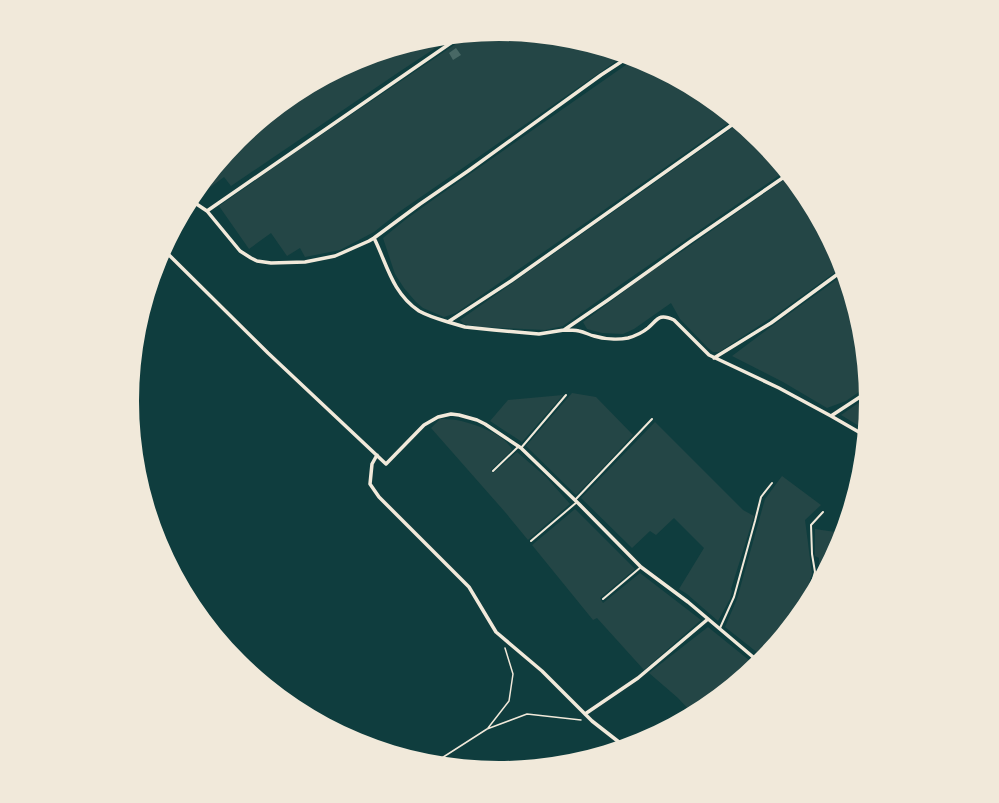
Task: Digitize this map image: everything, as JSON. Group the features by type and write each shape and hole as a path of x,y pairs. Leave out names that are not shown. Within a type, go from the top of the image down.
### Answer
{"street":[{"path":"207,211 448,45"},
{"path":"198,205 207,211 240,251 257,261 271,263 305,262 335,256 374,238 621,62"},
{"path":"448,322 511,281 731,125"},
{"path":"564,330 782,178"},
{"path":"374,238 392,281 412,305 429,316 465,327 539,334 564,330 580,331 594,336 618,339 628,338 642,333 655,320 660,317 667,316 674,320 709,355 778,388 858,432"},
{"path":"170,256 268,353 386,464 424,425 438,417 451,414 477,420 485,424 520,447 641,567 688,602 753,657"},
{"path":"714,358 771,323 837,275"},
{"path":"832,416 860,397"},
{"path":"377,455 372,464 370,484 379,496 469,587 496,632 542,671 592,722 618,742"},
{"path":"585,714 638,678 708,619"}],"lane":[{"path":"493,471 520,447 566,395"},
{"path":"531,541 576,501 652,419"},
{"path":"720,628 734,597 761,497 772,483"},
{"path":"812,582 815,572 812,554 811,525 823,512"},
{"path":"603,599 641,567"}],"path":[{"path":"487,729 509,701 513,674 502,637"},
{"path":"442,757 487,729 527,714 592,722"}],"shaded area":[{"path":"500,41 547,44 593,53 617,61 399,212 374,232 340,250 305,257 300,248 287,256 271,233 249,249 219,206 456,44"},
{"path":"438,46 231,186 224,177 208,189 228,164 262,130 280,115 319,89 362,68 384,60 406,53"},
{"path":"627,64 680,89 729,123 456,313 444,317 423,308 404,288 395,274 383,238 434,199"},
{"path":"734,127 780,175 563,326 545,330 481,327 464,324 460,320"},
{"path":"784,180 812,221 836,272 777,314 719,352 713,352 708,348 680,319 671,303 634,329 623,334 602,333 587,329 583,322 653,270"},
{"path":"838,278 848,308 853,331 857,354 860,392 846,401 827,408 783,382 732,356"},
{"path":"572,393 596,397 633,435 576,495 526,446"},
{"path":"563,395 522,442 490,421 508,400"},
{"path":"860,402 859,426 841,415"},
{"path":"440,419 463,421 496,434 509,444 512,450 491,470 493,473 517,452 546,477 570,504 528,540 431,428"},
{"path":"655,422 743,510 754,516 731,589 730,599 718,621 687,594 679,589 704,548 674,518 656,535 650,531 632,548 581,498"},
{"path":"782,476 821,505 805,520 812,574 807,590 786,621 757,653 725,627 737,599 765,499"},
{"path":"575,509 635,569 600,598 603,603 640,573 701,620 644,670 597,618 593,620 532,545"},
{"path":"815,529 836,532 819,569 819,558 815,556"},
{"path":"708,627 749,661 719,688 688,709 649,673"}],"building":[{"path":"456,48 461,55 453,60 449,53"}]}
